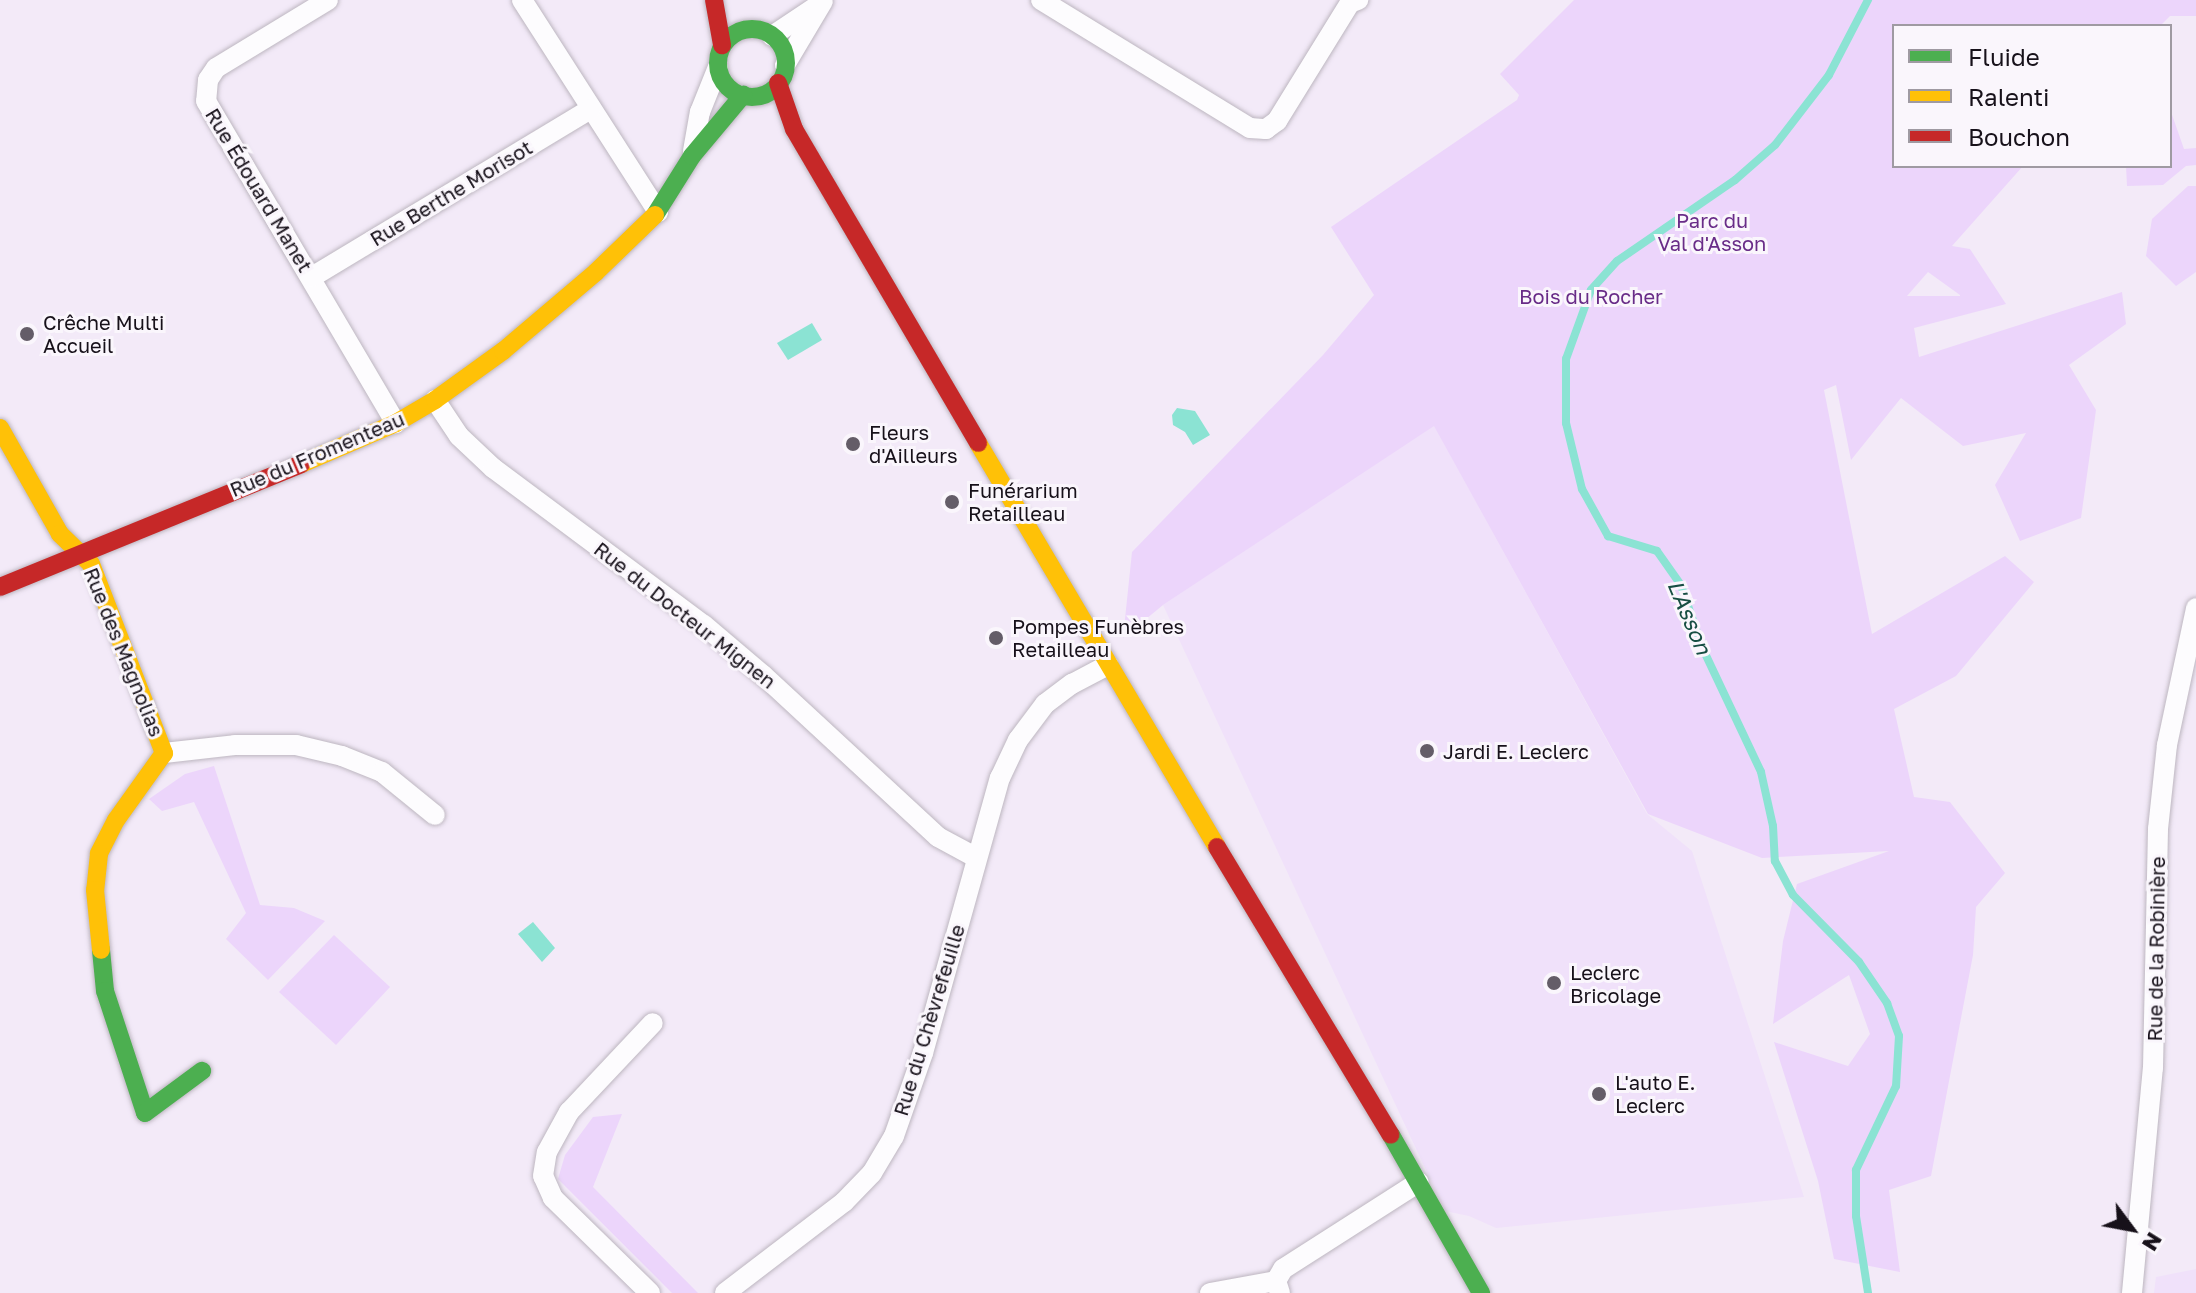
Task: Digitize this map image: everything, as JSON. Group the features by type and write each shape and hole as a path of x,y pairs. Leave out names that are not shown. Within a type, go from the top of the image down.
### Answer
{"street":[{"name":"Rue Édouard Manet","path":"328,0 216,68 208,80 206,101 396,423"},
{"path":"522,0 658,212"},
{"path":"714,0 722,45 718,67 730,88 774,110 794,129 1108,665 1419,1182 1481,1293"},
{"path":"722,0 782,48 781,74 794,129"},
{"path":"722,45 735,33 763,33 823,0"},
{"path":"746,96 765,94 781,74 823,0"},
{"path":"1041,0 1250,128 1266,129 1277,121 1352,1"},
{"name":"Rue du Fromenteau","path":"692,156 700,112 718,67"},
{"name":"Rue du Fromenteau","path":"0,587 396,423 435,400 503,351 596,272 658,212 692,156 746,96"},
{"name":"Rue Berthe Morisot","path":"312,277 591,109"},
{"name":"Rue du Docteur Mignen","path":"435,400 459,436 493,468 704,625 763,675 938,837 976,861"},
{"name":"Rue des Magnolias","path":"0,428 60,534 91,564 164,753"},
{"name":"Rue de la Robinière","path":"2132,1293 2153,1068 2158,829 2167,745 2196,608"},
{"path":"976,861 1000,778 1018,740 1045,704 1072,684 1108,665"},
{"name":"Rue des Magnolias","path":"202,1071 145,1113 105,991 95,890 99,854 116,820 164,753 235,745 296,745 342,756 382,772 435,815"},
{"name":"Rue du Chèvrefeuille","path":"725,1293 844,1202 872,1173 894,1136 976,861"},
{"path":"650,1293 553,1198 543,1176 547,1152 569,1112 653,1023"},
{"path":"1210,1293 1278,1287 1283,1269 1419,1182"}],"shaded area":[{"path":"812,323 822,340 788,360 777,343"},
{"path":"1177,408 1195,411 1210,435 1193,445 1185,432 1173,425 1172,415"},
{"path":"1434,425 1647,814 1692,851 1804,1197 1496,1228 1469,1216 1445,1211 1163,605"},
{"path":"533,922 555,948 542,962 518,934"},
{"path":"2196,1269 2196,1293 2154,1293 2156,1277"}],"green space":[{"name":"Bois du Rocher","path":"1574,0 2196,0 2196,16 2170,16 2162,24 1892,24 1892,168 2021,168 1952,246 1970,249 2006,304 1914,328 1919,357 2122,292 2126,324 2069,365 2096,410 2081,518 2020,541 1995,485 2026,433 1963,446 1901,398 1851,460 1836,385 1824,390 1872,634 2005,556 2034,582 1956,676 1894,709 1914,797 1950,802 2005,873 1976,907 1973,955 1931,1176 1889,1190 1900,1272 1834,1259 1818,1181 1774,1042 1848,1066 1870,1034 1849,975 1773,1024 1783,941 1797,884 1889,851 1762,858 1648,814 1434,426 1163,605 1123,638 1132,552 1323,355 1374,295 1331,227 1517,100 1519,95 1500,74","holes":["1928,272 1960,296 1907,296"]},
{"path":"2172,115 2184,149 2196,148 2196,165 2186,166 2163,185 2127,186 2126,168 2172,168"},
{"path":"2188,186 2196,186 2196,272 2176,286 2146,256 2152,219"},
{"path":"214,766 260,905 294,908 325,921 268,980 226,939 246,913 194,802 162,811 149,799 185,774"},
{"path":"334,935 390,987 336,1045 279,992"},
{"path":"622,1114 593,1187 698,1293 672,1293 558,1179 565,1155 593,1117"}],"waterway":[{"name":"L'Asson","path":"1868,0 1829,75 1775,145 1735,180 1617,261 1591,290 1566,359 1566,423 1582,489 1608,536 1657,551 1681,585 1702,647 1761,772 1773,826 1775,861 1793,895 1859,962 1887,1003 1899,1036 1896,1086 1856,1170 1856,1216 1868,1293"}],"traffic: fast":[{"path":"752,29 776,39 786,63 776,87 752,97 728,87 718,63 728,39 752,29"},
{"path":"655,215 692,156 743,95"},
{"path":"101,950 105,991 145,1113 202,1071"},
{"path":"1391,1135 1481,1293"}],"traffic: slow":[{"path":"301,464 396,423 435,400 503,351 596,272 655,215"},
{"path":"0,428 60,534 91,564 164,753 116,820 99,854 95,890 101,950"},
{"path":"978,443 1217,847"}],"traffic: jam":[{"path":"714,0 722,45"},
{"path":"778,83 794,129 978,443"},
{"path":"0,587 301,464"},
{"path":"1217,847 1391,1135"}],"place":[{"name":"Crêche Multi Accueil","path":"27,334"},
{"name":"Fleurs d'Ailleurs","path":"853,444"},
{"name":"Funérarium Retailleau","path":"952,502"},
{"name":"Pompes Funèbres Retailleau","path":"996,638"},
{"name":"Jardi E. Leclerc","path":"1427,751"},
{"name":"Leclerc Bricolage","path":"1554,983"},
{"name":"L'auto E. Leclerc","path":"1599,1094"}],"park label":[{"name":"Parc du Val d'Asson","path":"1712,232"}]}
